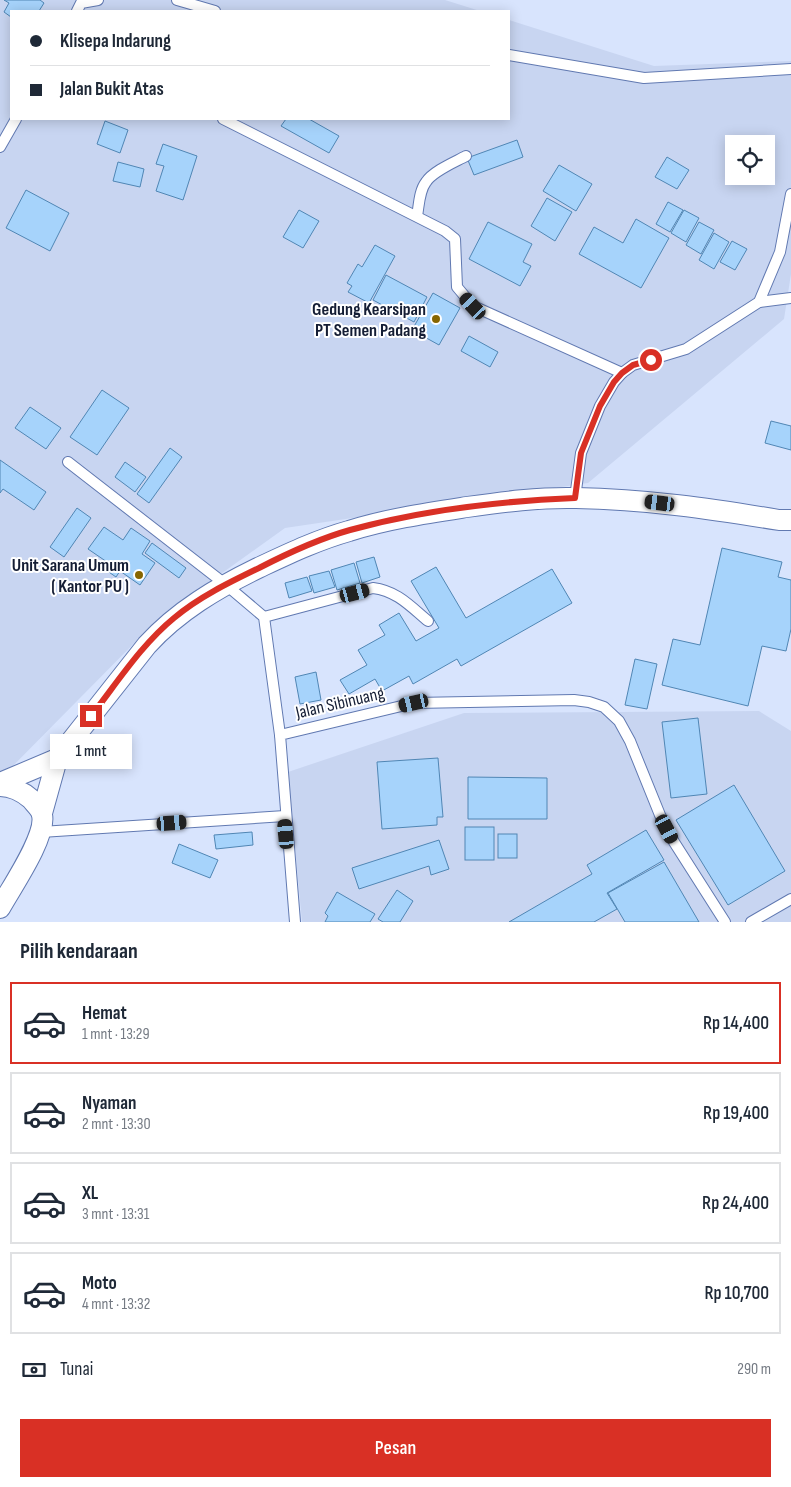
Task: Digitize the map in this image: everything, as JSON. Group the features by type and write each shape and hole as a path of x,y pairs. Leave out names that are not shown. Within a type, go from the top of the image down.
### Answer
{"street":[{"path":"0,908 41,822 57,759 161,630 175,617 225,584 297,549 350,530 433,512 526,500 575,498 641,500 787,521"},
{"path":"0,785 57,759"},
{"path":"0,785 17,790 28,796 41,822"}],"lane":[{"path":"78,10 81,4 98,0"},
{"path":"177,0 212,10"},
{"path":"510,55 644,78 791,70"},
{"path":"0,148 15,120"},
{"path":"224,120 445,231 455,239 457,287 473,306 622,373"},
{"path":"417,216 422,190 426,182 431,176 466,156"},
{"path":"759,302 780,252 791,194"},
{"path":"575,498 581,453 584,445 600,406 614,382 622,373 633,365 686,349 759,302 791,298"},
{"path":"68,462 225,584 264,617 280,735"},
{"path":"264,617 373,588 386,590 398,596 428,621"},
{"name":"Jalan Sibinuang","path":"295,922 280,735 414,703 574,700 604,707 619,721 630,741 660,816 674,842 725,922"},
{"path":"41,822 285,816"},
{"path":"751,922 791,900"}],"shaded area":[{"path":"0,0 445,0 477,10 10,10 10,120 510,120 510,20 654,66 791,61 791,274 784,319 588,483 285,528 158,619 0,779"},
{"path":"759,711 791,731 791,922 302,922 288,772 464,713"}],"building":[{"path":"4,0 40,0 44,3 40,10 10,10 10,16 4,12 9,3"},
{"path":"285,120 311,120 339,136 329,153 281,126"},
{"path":"105,121 128,130 120,153 97,144"},
{"path":"517,140 523,157 474,175 467,158"},
{"path":"163,144 197,156 183,200 156,191 164,166 156,164"},
{"path":"667,157 689,170 677,189 655,177"},
{"path":"118,162 144,169 140,187 113,181"},
{"path":"559,165 592,184 576,211 543,191"},
{"path":"26,190 69,213 50,251 6,228"},
{"path":"547,198 572,212 555,241 531,226"},
{"path":"668,202 683,210 670,232 656,224"},
{"path":"299,210 319,221 303,248 283,237"},
{"path":"684,210 699,218 686,242 671,233"},
{"path":"636,219 669,238 641,288 579,254 594,227 623,243"},
{"path":"488,222 532,244 523,262 531,266 520,286 469,259"},
{"path":"699,222 714,230 701,254 686,245"},
{"path":"714,233 729,242 714,269 699,260"},
{"path":"732,241 747,249 735,270 720,262"},
{"path":"375,245 395,256 369,303 348,292 352,286 347,283 358,264 362,267"},
{"path":"386,275 427,297 414,322 373,300"},
{"name":"Gedung Kearsipan PT Semen Padang","path":"433,293 460,308 439,345 412,330"},
{"path":"469,336 498,352 490,367 461,351"},
{"path":"102,390 129,408 97,455 70,437"},
{"path":"30,407 61,428 46,449 15,428"},
{"path":"771,421 791,426 791,450 765,443"},
{"path":"170,448 182,457 149,503 137,494"},
{"path":"0,460 46,492 34,510 3,489 0,493"},
{"path":"125,462 146,477 135,492 115,477"},
{"path":"77,508 91,518 64,557 50,547"},
{"path":"104,527 123,540 131,528 150,541 142,554 155,563 140,585 120,571 116,577 103,568 107,562 88,549"},
{"path":"152,543 186,568 179,578 145,553"},
{"path":"722,548 782,562 778,577 791,580 791,629 786,651 762,646 748,706 662,685 673,639 700,645"},
{"path":"374,557 380,577 362,583 356,562"},
{"path":"354,563 360,583 337,590 331,570"},
{"path":"436,567 466,618 552,569 572,603 461,666 457,659 413,684 409,676 382,691 375,679 349,694 340,680 367,665 358,650 385,635 379,625 399,613 416,641 439,628 411,581"},
{"path":"329,571 335,587 314,593 309,576"},
{"path":"307,577 312,591 289,598 285,583"},
{"path":"635,659 657,664 647,709 625,705"},
{"path":"316,672 321,700 300,704 295,677"},
{"path":"698,718 707,794 671,798 662,722"},
{"path":"438,758 443,817 437,817 437,825 382,829 377,762"},
{"path":"468,777 547,778 547,819 468,819"},
{"path":"734,785 785,871 728,905 676,820"},
{"path":"465,827 494,827 494,860 465,860"},
{"path":"646,830 664,860 607,893 617,909 594,922 509,922 592,874 587,865"},
{"path":"252,832 253,845 216,849 214,835"},
{"path":"498,834 517,834 517,858 498,858"},
{"path":"439,840 449,869 431,875 429,866 359,889 352,868"},
{"path":"179,844 218,860 210,878 172,863"},
{"path":"664,862 699,922 625,922 608,893"},
{"path":"397,890 413,901 400,922 383,922 378,919"},
{"path":"337,892 375,914 370,922 325,922 328,916 325,913"}],"place":[{"name":"Gedung Kearsipan PT Semen Padang","path":"436,319"},
{"name":"Unit Sarana Umum ( Kantor PU )","path":"139,575"}],"route":[{"path":"91,716 147,645 175,617 225,584 297,549 350,530 433,512 526,500 575,498 581,453 607,392 622,373 633,365 651,360"}]}
